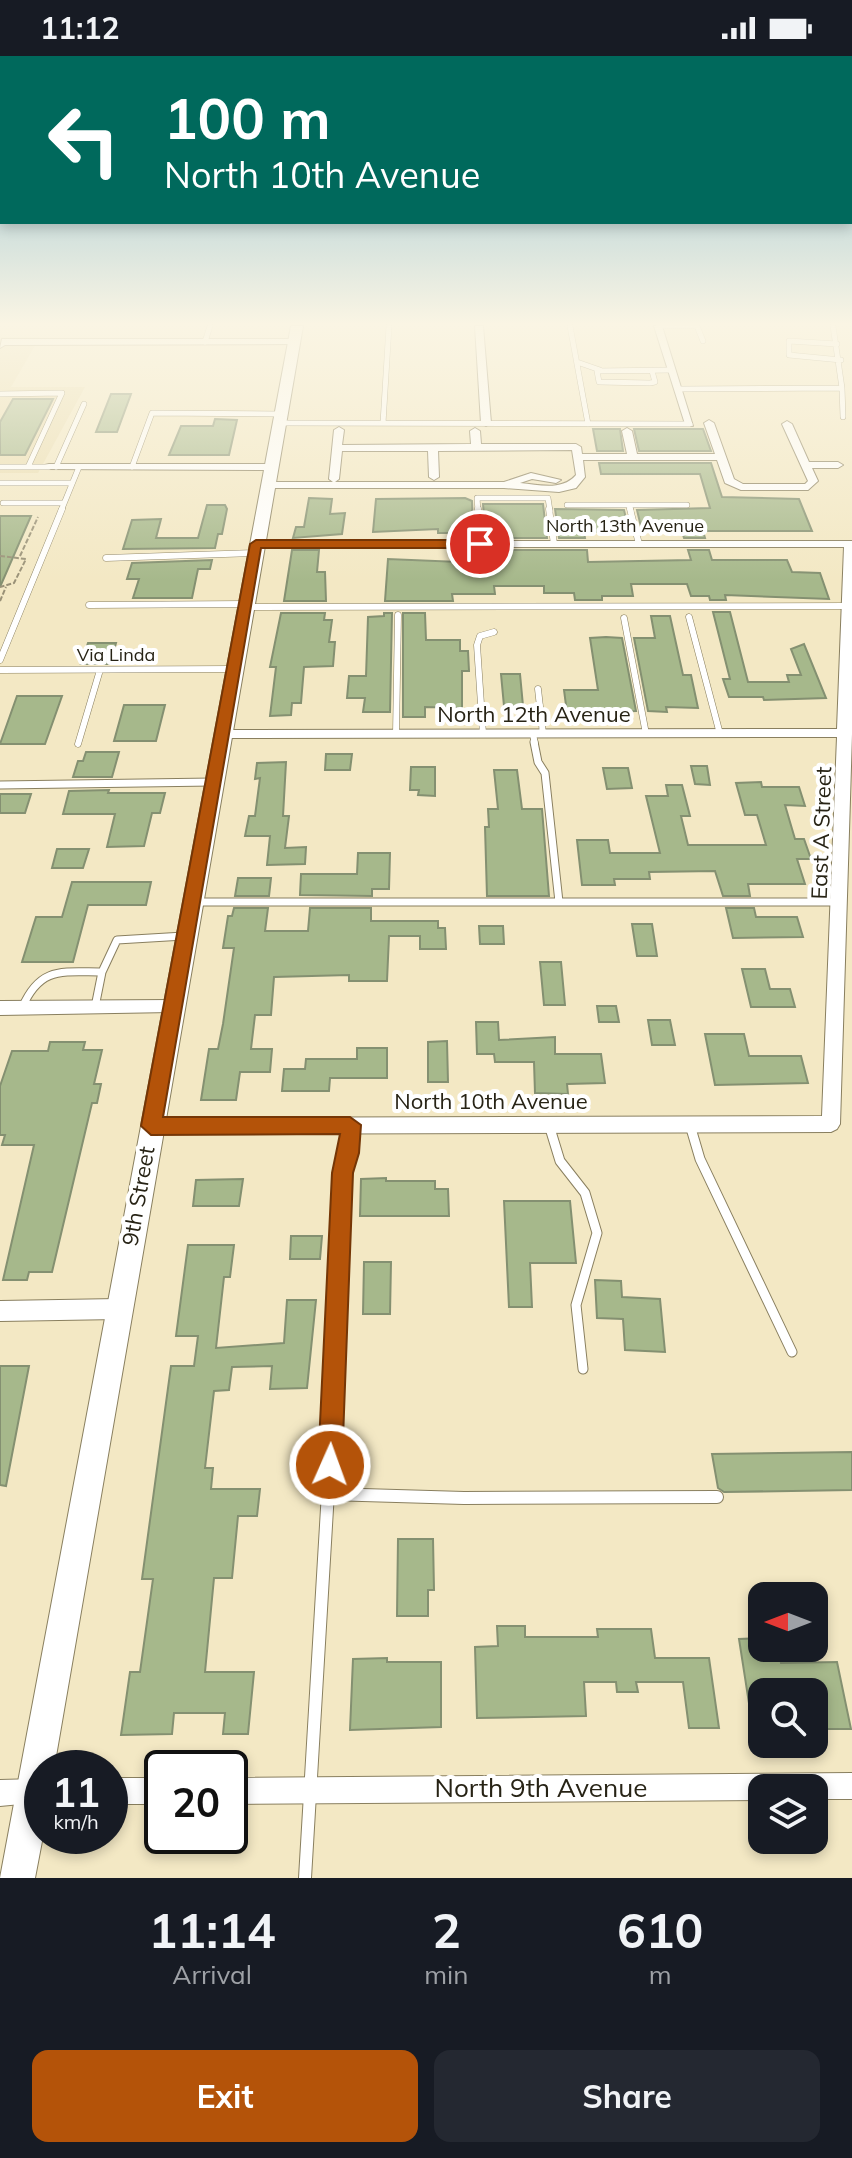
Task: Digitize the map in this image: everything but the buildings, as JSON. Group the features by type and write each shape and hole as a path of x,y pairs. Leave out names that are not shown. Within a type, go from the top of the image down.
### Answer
{"street":[{"name":"9th Street","path":"44,1750 118,1309 281,411"},
{"path":"485,411 486,423"},
{"path":"686,411 690,424"},
{"path":"709,423 729,481 741,487 808,487 813,481 787,424"},
{"path":"334,479 339,430"},
{"path":"475,431 476,448"},
{"path":"627,431 633,457"},
{"path":"52,467 132,467 504,485 572,486 581,475 576,447 338,448"},
{"path":"433,448 434,477"},
{"path":"578,457 721,457"},
{"path":"806,465 838,465"},
{"name":"North 13th Avenue","path":"255,548 480,544 850,544"},
{"name":"East A Street","path":"831,1124 850,544"},
{"name":"North 12th Avenue","path":"222,734 846,733"},
{"path":"0,1008 172,1006"},
{"name":"North 10th Avenue","path":"151,1126 831,1124"},
{"path":"0,1311 118,1309"},
{"name":"North 9th Avenue","path":"248,1791 852,1786"},
{"path":"0,1793 24,1792"},
{"name":"9th Street","path":"17,1878 24,1848"}],"lane":[{"path":"28,467 54,411"},
{"path":"0,467 52,467 80,411"},
{"path":"383,423 384,411"},
{"path":"586,411 588,424"},
{"path":"843,411 843,417"},
{"path":"132,467 152,413 383,423 690,424"},
{"path":"0,660 79,467"},
{"path":"0,483 72,483"},
{"path":"480,544 477,498 548,498 554,544"},
{"path":"3,503 63,503"},
{"path":"567,505 687,505"},
{"path":"629,505 639,544"},
{"path":"106,558 255,548"},
{"path":"89,605 849,606"},
{"path":"396,734 398,615"},
{"path":"689,617 720,734"},
{"path":"624,618 646,734"},
{"path":"483,734 477,645 480,636 494,632"},
{"name":"Via Linda","path":"0,670 233,669"},
{"path":"78,744 100,670"},
{"path":"538,689 538,762 545,773 559,902"},
{"path":"0,785 213,782"},
{"path":"191,902 840,902"},
{"path":"95,1007 102,972 117,940 185,936"},
{"path":"22,1008 28,990 38,977 54,973 102,972"},
{"path":"690,1124 707,1172 792,1352"},
{"path":"305,1878 329,1494 343,1173 349,1153 350,1125"},
{"path":"549,1125 560,1161 585,1193 597,1233 576,1305 583,1369"},
{"path":"329,1494 464,1498 717,1497"}],"path":[{"path":"20,556 40,513"},
{"path":"0,556 26,559 14,583 0,587"},
{"path":"0,601 6,587"}],"shaded area":[{"path":"0,411 72,411 38,473 0,473"}],"route":[{"path":"330,1465 343,1173 349,1153 350,1125 151,1126 256,544 480,544"}]}
